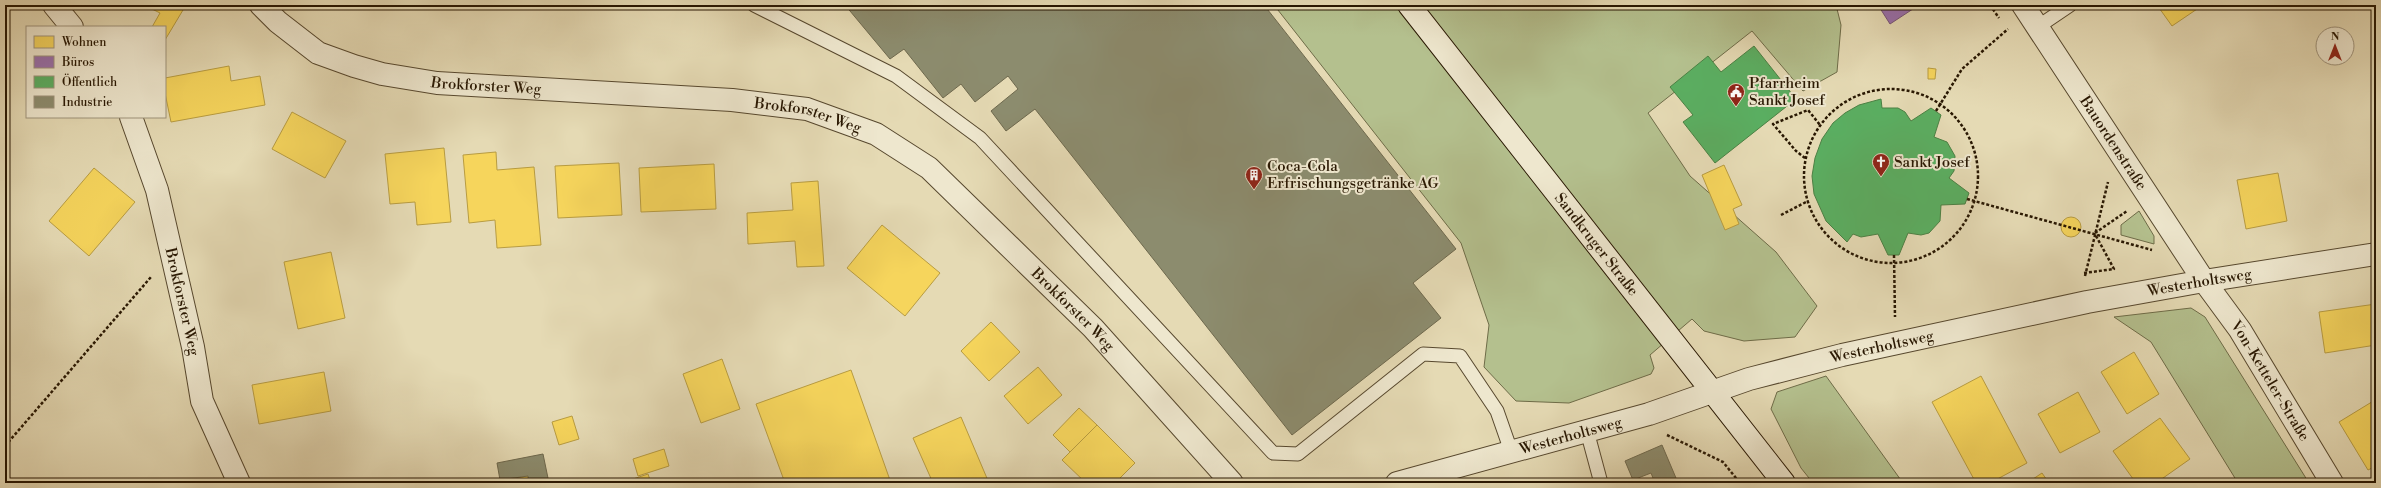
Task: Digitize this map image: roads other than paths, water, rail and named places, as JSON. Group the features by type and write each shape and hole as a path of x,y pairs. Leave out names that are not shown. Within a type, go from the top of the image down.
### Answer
{"street":[{"path":"54,5 71,26"},
{"name":"Brokforster Weg","path":"261,5 278,22 318,52 354,66 382,74 437,83 732,100 807,109 876,134 929,168 1088,322 1232,483"},
{"name":"Sandkruger Straße","path":"1409,5 1784,483"},
{"name":"Bauordenstraße","path":"2030,15 2204,281"},
{"name":"Brokforster Weg","path":"131,118 157,190 193,347 202,401 239,483"},
{"name":"Westerholtsweg","path":"1405,482 1511,451 1649,414 1749,379 1899,341 2086,302 2204,281 2376,254"},
{"name":"Von-Ketteler-Straße","path":"2204,281 2240,330 2332,483"}],"lane":[{"path":"754,5 896,76 980,138 1273,453 1298,454 1423,354 1460,356 1497,411 1511,451"},
{"path":"2030,15 2070,5"},
{"path":"1587,431 1601,483"}],"place":[{"name":"Pfarrheim Sankt Josef","path":"1736,107"},
{"name":"Sankt Josef","path":"1881,177"},
{"name":"Coca-Cola Erfrischungsgetränke AG","path":"1254,190"}]}
